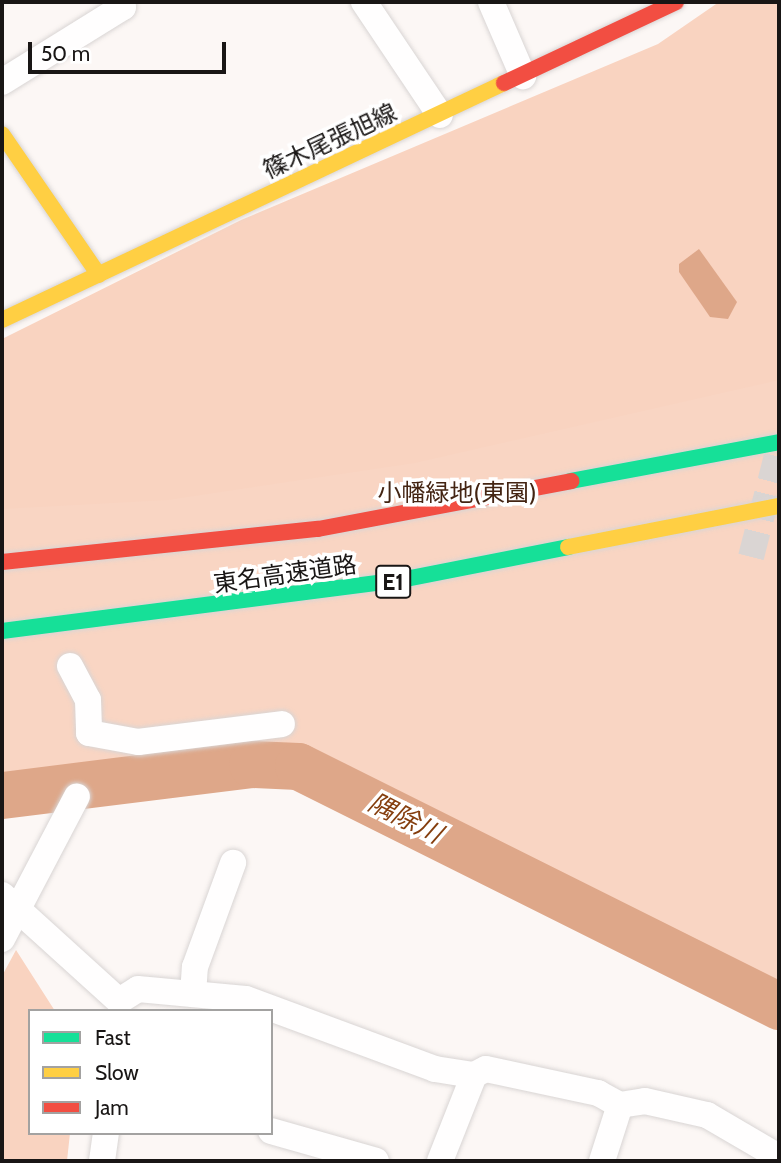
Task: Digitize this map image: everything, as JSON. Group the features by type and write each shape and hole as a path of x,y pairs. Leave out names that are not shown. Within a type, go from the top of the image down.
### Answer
{"main road":[{"name":"篠木尾張旭線","path":"2,320 676,2"},
{"path":"2,134 99,275"},
{"name":"東名高速道路","path":"2,562 318,529 779,442"},
{"name":"東名高速道路","path":"2,631 396,581 779,506"}],"street":[{"path":"364,2 440,115"},
{"path":"491,2 523,76"},
{"path":"2,82 127,4"},
{"path":"70,666 88,700 89,733 138,742 282,724"},
{"path":"2,939 10,903 77,796"},
{"path":"193,994 195,967 233,863"},
{"path":"10,903 118,1006 138,989 246,999 435,1069 474,1075 486,1069 597,1093 620,1105 645,1101 707,1115 779,1157"},
{"path":"440,1161 474,1075"},
{"path":"602,1161 620,1105"},
{"path":"273,1132 376,1161"},
{"path":"102,1161 106,1135"}],"green space":[{"name":"小幡緑地(東園)","path":"779,2 779,1015 262,754 2,782 2,355"}],"shaded area":[{"path":"719,2 779,2 779,380 415,463 168,500 2,509 2,339 241,220 658,44"},
{"path":"699,249 737,302 728,319 710,317 679,272 679,264"},
{"path":"16,950 54,1009 28,1009 28,1135 70,1135 67,1161 2,1161 2,976"}],"waterway":[{"name":"隅除川","path":"2,795 252,764 298,766 779,1006"}],"tunnel":[{"path":"751,557 779,448"}],"traffic: fast":[{"path":"571,481 779,442"},
{"path":"2,631 395,581 568,547"}],"traffic: slow":[{"path":"2,320 504,83"},
{"path":"2,134 99,275"},
{"path":"568,547 779,506"}],"traffic: jam":[{"path":"504,83 676,2"},
{"path":"2,562 318,529 571,481"}]}
